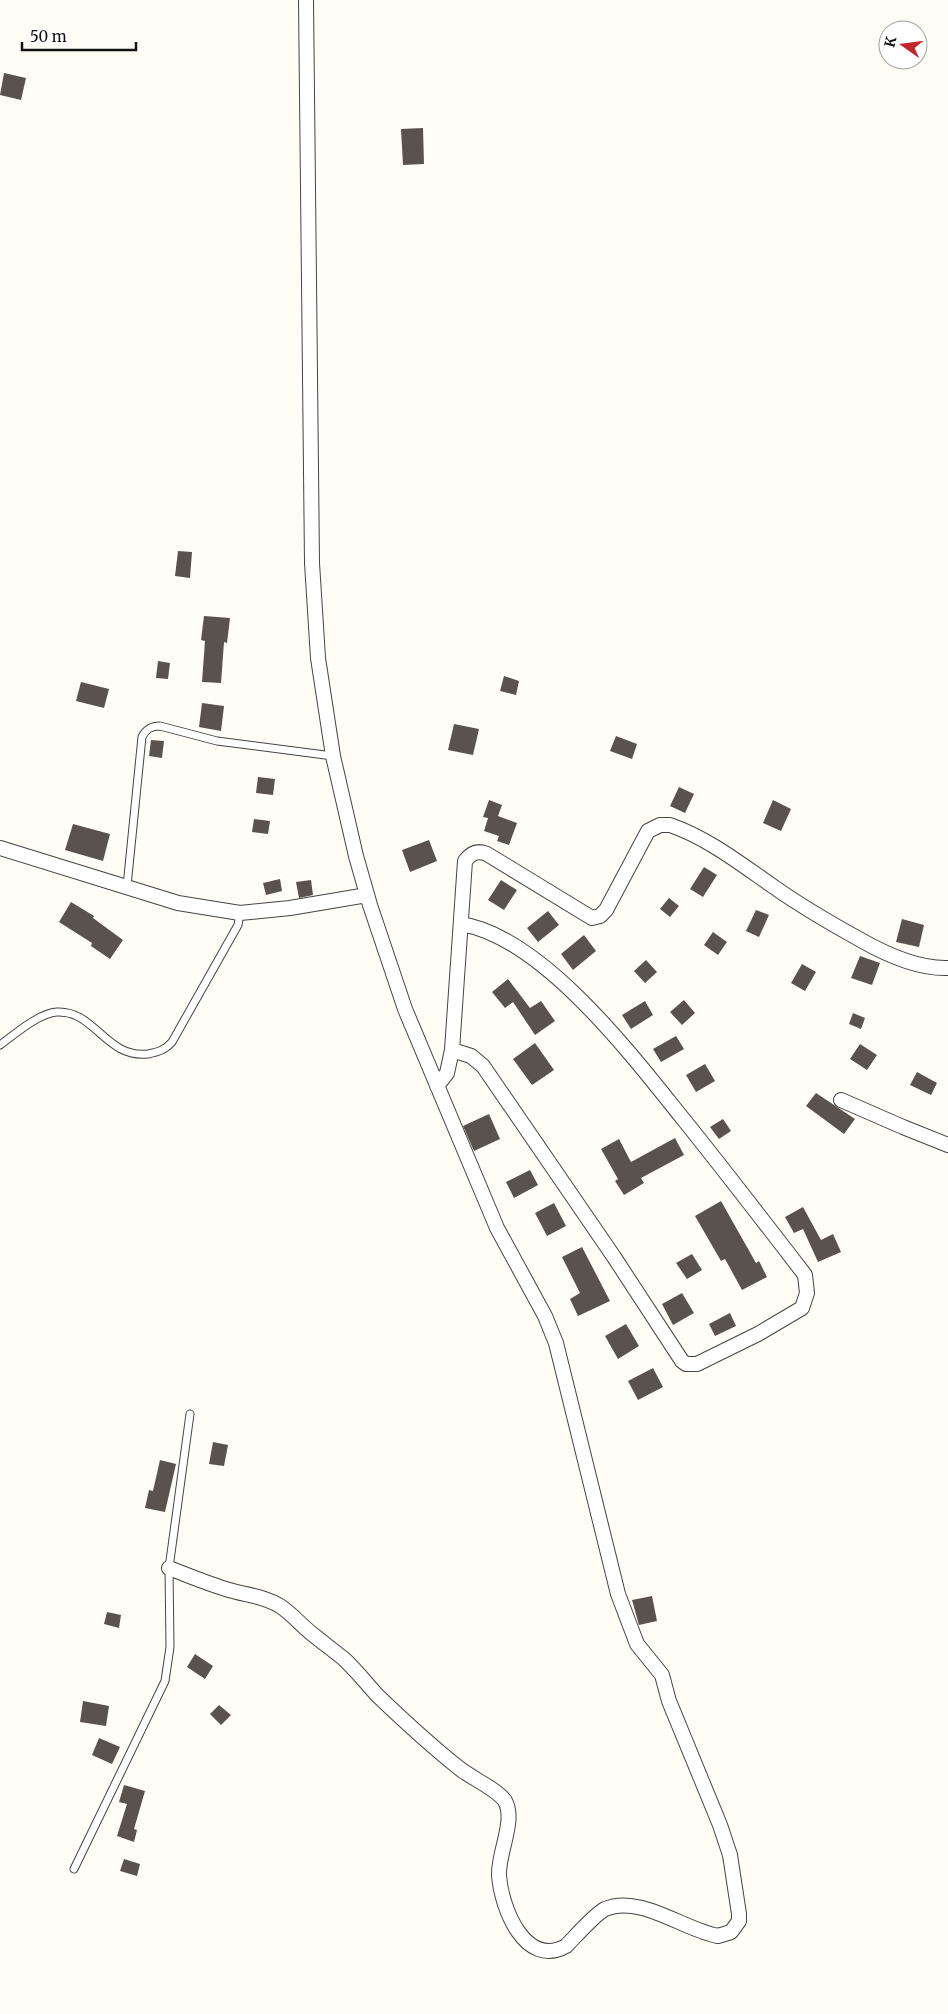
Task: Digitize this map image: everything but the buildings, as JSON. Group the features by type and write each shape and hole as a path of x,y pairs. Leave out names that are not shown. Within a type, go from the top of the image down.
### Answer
{"street":[{"path":"169,1568 230,1590 265,1599 280,1606 345,1660 392,1709 444,1756 468,1775 500,1795 508,1812 499,1874 503,1896 517,1930 528,1945 542,1952 558,1950 566,1946 603,1910 614,1906 645,1908 718,1936 725,1935 736,1927 739,1914 730,1855 720,1825 669,1701 662,1675 637,1644 618,1594 556,1343 532,1292 500,1235 405,1009 367,895 333,756 318,658 312,563 306,0"},
{"path":"437,1086 447,1073 452,1050 465,861 471,855 479,852 487,854 592,918 606,910 648,831 665,825 675,827 731,856 775,888 830,923 882,952 920,965 948,968"},
{"path":"0,848 178,903 240,913 290,908 367,895"},
{"path":"452,1050 472,1056 483,1066 614,1257 682,1361 686,1364 697,1364 758,1334 802,1308 807,1293 805,1275 612,1032 569,989 531,958 487,932 474,926 461,924"},
{"path":"840,1100 948,1145"}],"lane":[{"path":"126,886 142,737 147,729 160,726 217,741 333,756"},
{"path":"0,1044 46,1014 63,1012 83,1019 121,1050 137,1054 162,1050 172,1042 211,974 238,925 240,913"},
{"path":"74,1869 165,1681 170,1647 169,1568 190,1414"}]}
